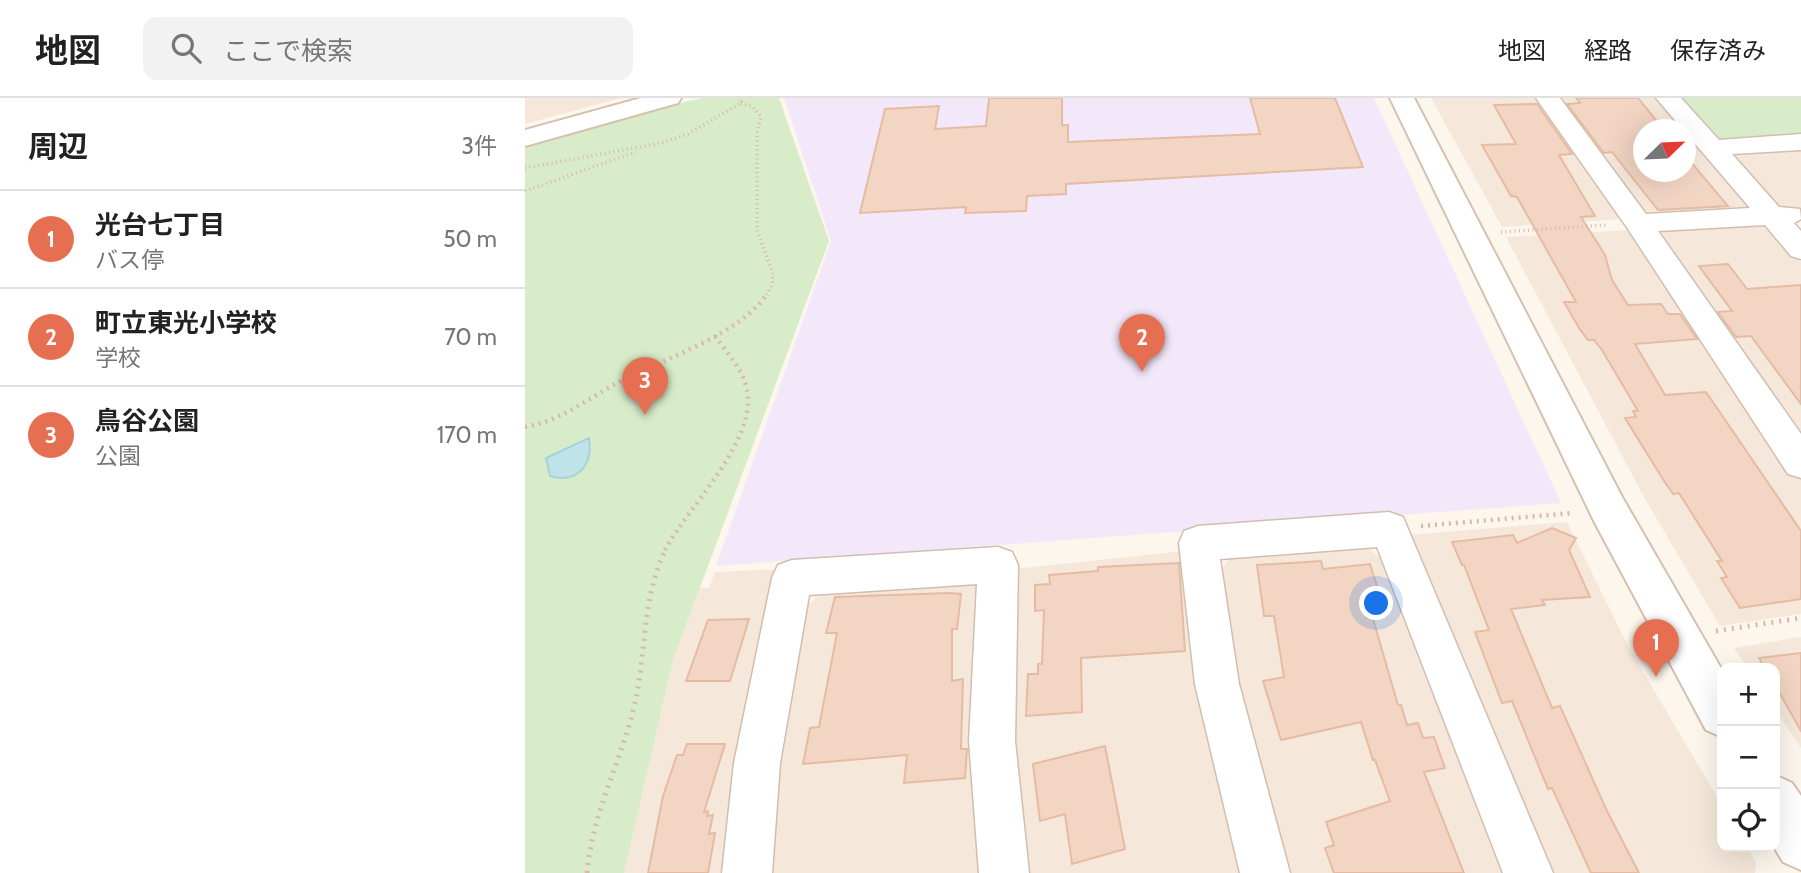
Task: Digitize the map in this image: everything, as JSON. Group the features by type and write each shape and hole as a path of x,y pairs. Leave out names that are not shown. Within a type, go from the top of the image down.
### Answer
{"street":[{"path":"525,138 669,98"},
{"path":"1402,98 1608,509 1717,705"},
{"path":"1548,98 1638,223 1801,463"},
{"path":"1668,98 1801,249"},
{"path":"1712,148 1801,142"},
{"path":"1638,223 1801,215"},
{"path":"1265,873 1217,684 1198,543 1389,529 1528,873"},
{"path":"747,873 757,763 792,578 998,565 992,741 1004,873"},
{"path":"1780,808 1801,844"}],"path":[{"path":"525,168 560,160 636,150 681,136 702,127 721,111 741,100 757,108 762,114 762,123 757,133 756,226 761,246 769,256 773,271 772,287 764,300 715,336 617,383 578,409 551,422 525,427"},
{"path":"525,191 625,158 636,150"},
{"path":"1497,232 1638,223"},
{"path":"587,873 587,851 595,820 633,709 649,603 660,562 729,457 747,408 748,394 736,366 715,336"},
{"path":"1389,529 1575,513"},
{"path":"1711,631 1801,618"}],"shaded area":[{"path":"525,98 621,98 525,124"},
{"path":"784,98 1374,98 1561,503 716,566 831,241"},
{"path":"1431,98 1538,98 1623,219 1502,227"},
{"path":"1556,98 1659,98 1677,119 1633,119 1633,182 1696,182 1696,141 1749,202 1749,209 1647,217"},
{"path":"1801,148 1801,207 1785,208 1769,202 1732,158 1737,152"},
{"path":"1758,224 1773,230 1801,262 1801,441 1657,230"},
{"path":"1630,230 1801,479 1801,614 1720,626 1645,499 1506,237"},
{"path":"1567,522 1629,648 1717,797 1717,852 1750,852 1756,862 1755,873 1548,873 1409,535"},
{"path":"1368,547 1389,567 1440,712 1505,873 1283,873 1235,695 1216,576 1231,557"},
{"path":"1184,551 1245,873 1024,873 1013,772 1013,569"},
{"path":"782,569 728,873 624,873 673,660 700,588 709,588 715,572"},
{"path":"975,582 986,593 988,873 766,873 775,762 803,608 824,592"},
{"path":"1801,637 1801,748 1780,716 1780,663 1744,663 1734,648"}],"green space":[{"path":"703,98 779,98 829,241 673,660 624,873 525,873 525,144 593,123"},
{"path":"1679,98 1801,98 1801,136 1717,141"}],"water":[{"path":"589,438 589,456 576,475 560,478 550,476 546,458"}],"building":[{"path":"989,98 1062,98 1062,125 1068,125 1068,142 1260,134 1250,98 1335,98 1363,167 1066,184 1066,194 1027,196 1026,211 965,213 966,207 860,213 885,109 939,106 935,129 986,126"},
{"path":"1576,98 1638,98 1655,119 1633,119 1633,178 1612,152 1604,153 1567,104 1580,103"},
{"path":"1537,104 1572,154 1559,155 1595,216 1581,217 1605,255 1612,280 1628,305 1661,304 1668,314 1680,314 1697,339 1635,344 1665,395 1706,392 1801,531 1801,599 1740,608 1721,578 1727,577 1717,561 1722,561 1679,493 1673,494 1664,481 1625,418 1636,417 1633,411 1638,411 1602,350 1594,340 1588,340 1579,328 1564,302 1576,302 1517,197 1511,196 1482,145 1516,144 1494,105"},
{"path":"1696,168 1728,206 1658,210 1636,182 1696,182"},
{"path":"1728,264 1747,289 1801,285 1801,404 1751,336 1736,337 1718,312 1732,311 1699,266"},
{"path":"1552,528 1576,538 1569,550 1590,597 1542,600 1545,605 1511,609 1552,708 1560,706 1606,809 1639,873 1591,873 1552,788 1548,789 1512,701 1502,703 1475,632 1489,630 1464,565 1452,542 1513,535 1517,543"},
{"path":"1321,561 1323,569 1370,564 1385,611 1371,612 1398,705 1401,705 1407,725 1418,723 1423,738 1434,737 1445,768 1424,772 1464,873 1334,873 1325,848 1334,845 1326,822 1390,801 1361,722 1281,740 1263,681 1284,677 1274,616 1264,616 1257,565"},
{"path":"1179,563 1185,651 1081,658 1082,712 1026,716 1028,674 1038,674 1038,664 1042,664 1044,610 1035,611 1035,585 1050,584 1049,575 1098,571 1098,567"},
{"path":"961,594 957,629 952,629 952,681 963,679 961,749 967,749 965,778 904,783 907,755 803,764 810,728 819,727 837,633 826,633 835,597"},
{"path":"749,619 730,681 686,681 708,620"},
{"path":"1801,653 1801,731 1780,694 1780,663 1762,663 1759,658"},
{"path":"687,744 725,744 704,812 708,811 707,816 713,815 709,834 715,833 708,873 648,873 663,796 677,755 683,755"},
{"path":"1105,746 1125,849 1072,864 1065,814 1040,821 1033,764"}],"place":[{"name":"町立東光小学校","path":"1142,372"},
{"name":"鳥谷公園","path":"645,415"},
{"name":"光台七丁目","path":"1656,677"}]}
